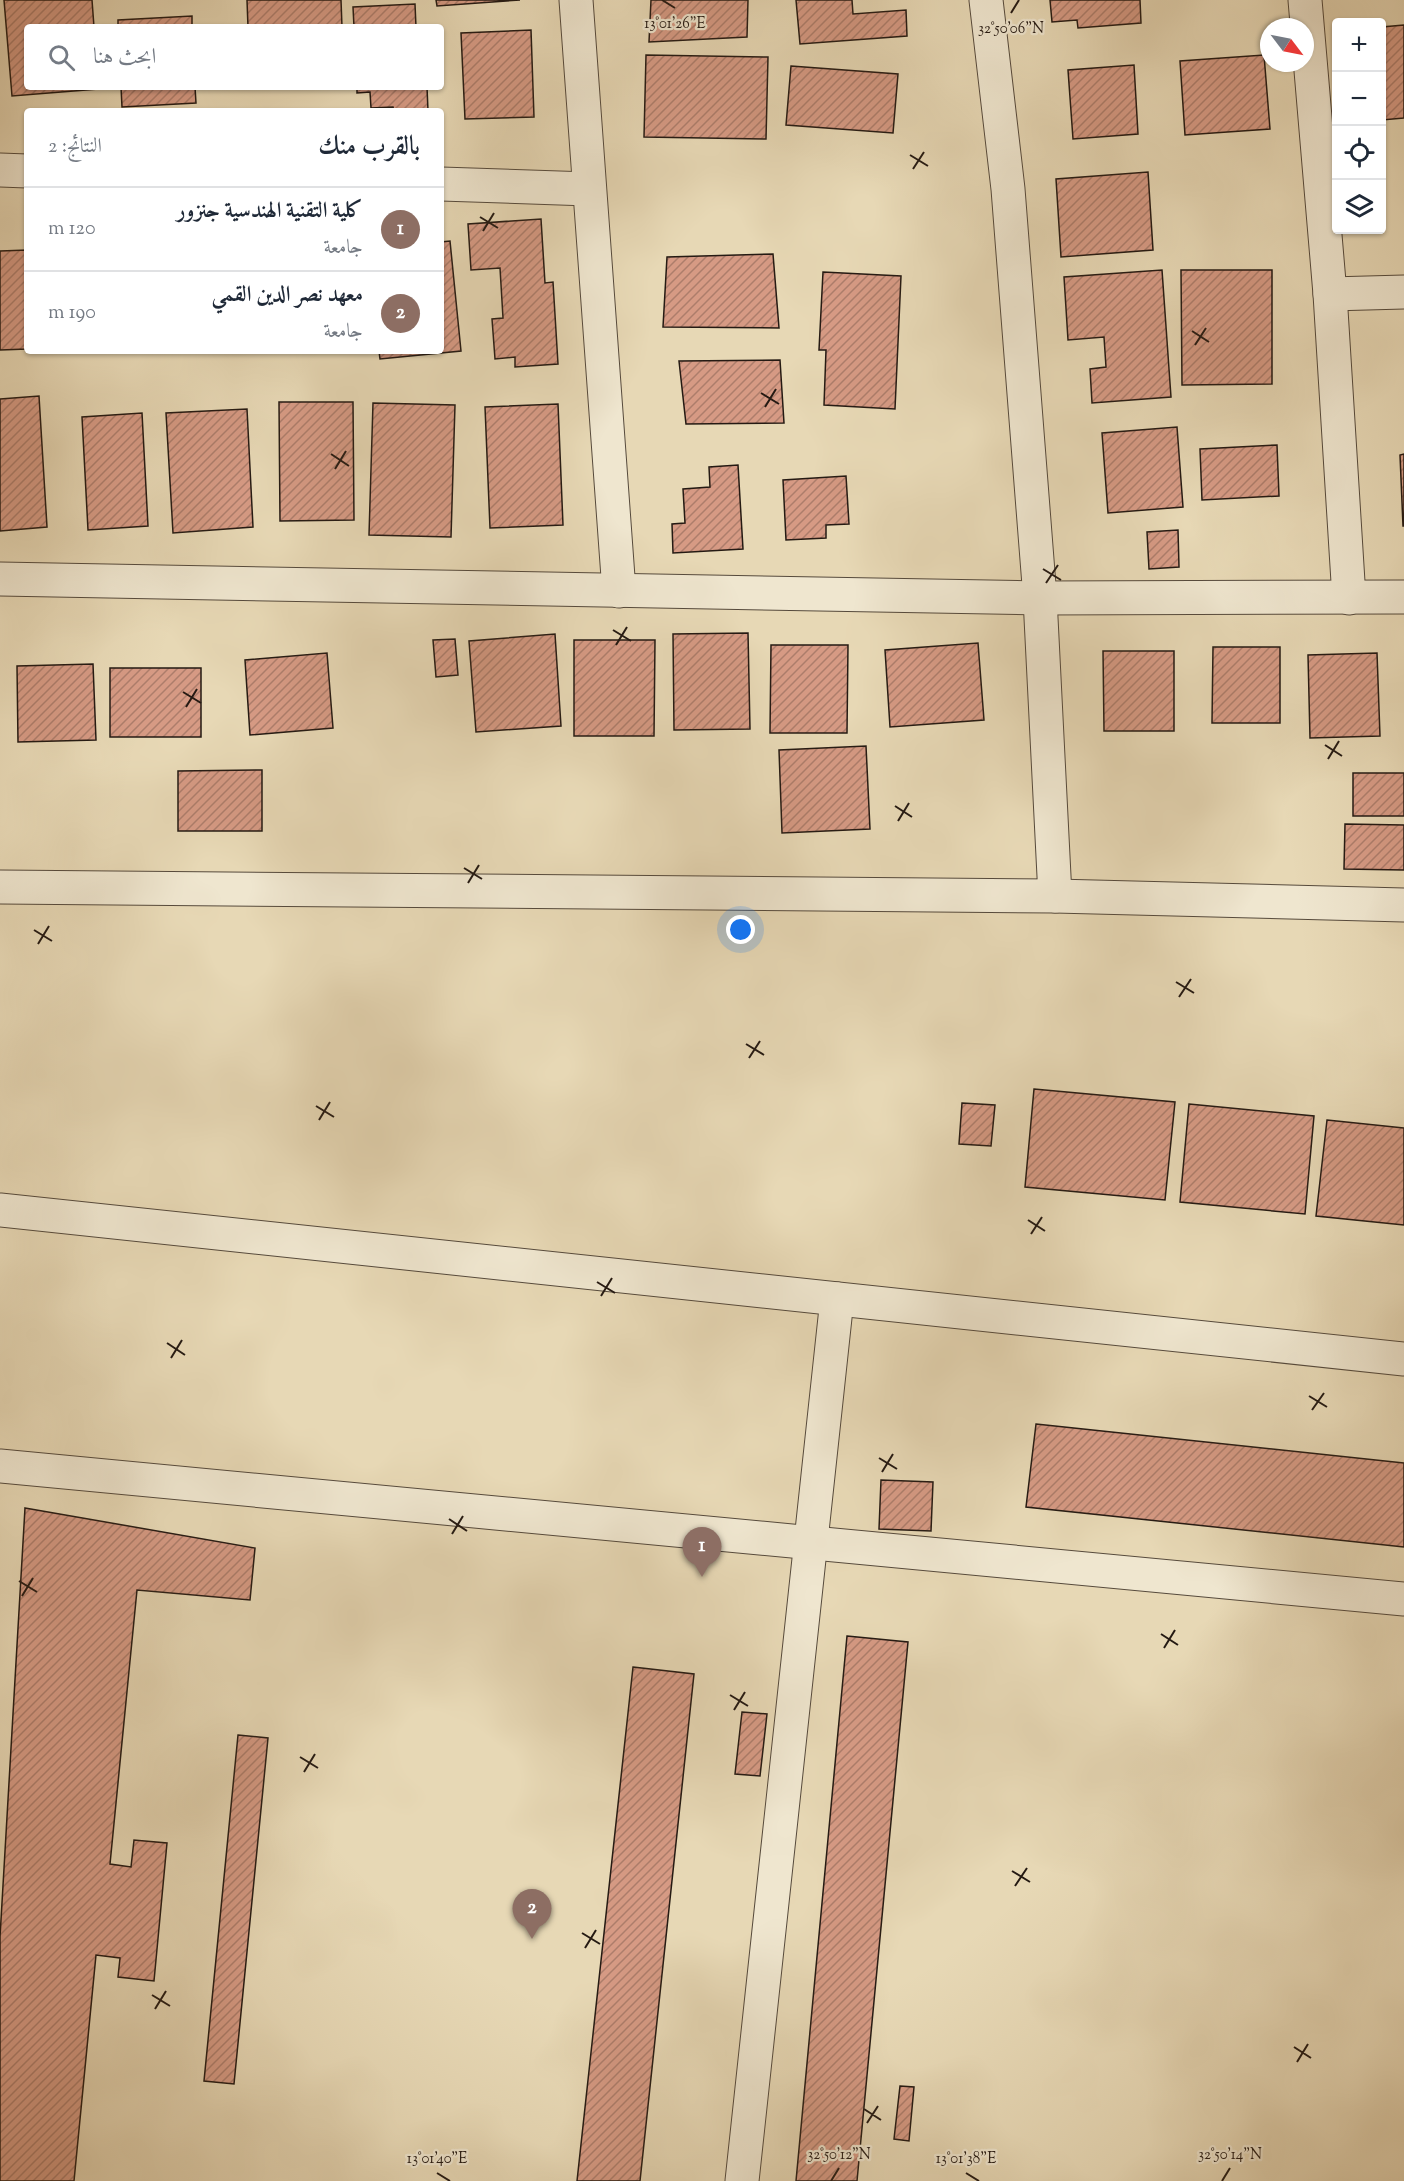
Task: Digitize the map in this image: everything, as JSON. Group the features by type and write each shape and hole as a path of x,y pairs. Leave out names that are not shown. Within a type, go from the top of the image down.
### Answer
{"street":[{"path":"576,0 619,591"},
{"path":"986,0 1008,189 1040,598 1055,896"},
{"path":"1305,0 1329,294 1349,598"},
{"path":"0,170 24,171"},
{"path":"444,184 589,189"},
{"path":"1329,294 1404,292"},
{"path":"0,579 1040,598 1404,597"},
{"path":"0,887 1055,896 1404,905"},
{"path":"0,1210 1404,1359"},
{"path":"742,2181 837,1299"},
{"path":"0,1466 1404,1599"}],"building":[{"path":"4,0 92,0 94,24 24,24 24,90 86,90 12,96"},
{"path":"247,0 341,0 342,24 248,24"},
{"path":"436,0 520,0 437,6"},
{"path":"651,0 748,0 747,37 649,42"},
{"path":"796,0 852,0 853,14 906,10 907,36 800,44"},
{"path":"1050,0 1140,0 1141,23 1078,28 1077,20 1052,22"},
{"path":"415,4 416,24 354,24 353,7"},
{"path":"192,16 192,24 118,24 118,20"},
{"path":"1404,25 1404,118 1386,120 1386,27"},
{"path":"531,30 534,117 465,119 461,33"},
{"path":"646,55 768,57 766,139 644,137"},
{"path":"1260,55 1260,72 1265,72 1270,129 1185,135 1180,61"},
{"path":"1134,65 1138,134 1073,139 1068,70"},
{"path":"791,66 898,74 893,133 786,125"},
{"path":"121,90 195,90 196,103 122,107"},
{"path":"357,90 427,90 428,108 371,108 370,92 357,93"},
{"path":"1148,172 1153,250 1061,257 1056,179"},
{"path":"541,219 545,283 553,282 558,364 515,367 515,357 495,359 492,319 503,318 500,268 471,270 468,224"},
{"path":"450,241 461,351 444,353 444,242"},
{"path":"24,250 24,349 0,350 0,251"},
{"path":"773,254 779,328 663,327 667,257"},
{"path":"1162,270 1171,397 1092,403 1090,369 1106,367 1104,337 1068,340 1064,277"},
{"path":"1181,270 1272,270 1272,384 1182,385"},
{"path":"823,272 901,276 895,409 824,405 826,350 819,350"},
{"path":"379,354 431,354 380,359"},
{"path":"780,360 784,423 686,424 679,361"},
{"path":"39,396 47,527 0,531 0,399"},
{"path":"279,402 353,402 354,520 280,521"},
{"path":"373,403 455,405 451,537 369,535"},
{"path":"558,404 563,525 490,528 485,407"},
{"path":"247,409 253,527 173,533 166,413"},
{"path":"142,413 148,526 88,530 82,417"},
{"path":"1177,427 1183,507 1108,513 1102,433"},
{"path":"1277,445 1279,496 1202,500 1200,449"},
{"path":"1404,454 1404,526 1403,526 1400,455"},
{"path":"738,465 743,549 673,553 672,524 685,523 683,489 710,487 709,467"},
{"path":"846,476 849,524 826,525 826,538 786,540 783,480"},
{"path":"1178,530 1179,567 1149,569 1147,532"},
{"path":"748,633 750,729 674,730 673,634"},
{"path":"555,634 561,726 476,732 469,641"},
{"path":"455,639 458,675 436,677 433,640"},
{"path":"574,640 655,640 654,736 574,736"},
{"path":"978,643 984,720 890,727 885,650"},
{"path":"771,645 848,645 847,733 770,733"},
{"path":"1213,647 1280,647 1280,723 1212,723"},
{"path":"1103,651 1174,651 1174,731 1104,731"},
{"path":"327,653 333,728 250,735 245,660"},
{"path":"1377,653 1380,736 1310,738 1308,655"},
{"path":"93,664 96,740 18,742 17,666"},
{"path":"110,668 201,668 201,737 110,737"},
{"path":"866,746 870,829 782,833 779,750"},
{"path":"262,770 262,831 178,831 178,771"},
{"path":"1353,773 1404,773 1404,816 1353,816"},
{"path":"1345,824 1404,825 1404,870 1344,869"},
{"path":"1034,1089 1175,1102 1165,1200 1025,1187"},
{"path":"962,1103 995,1105 991,1146 959,1144"},
{"path":"1189,1104 1314,1116 1305,1214 1180,1202"},
{"path":"1327,1120 1404,1128 1404,1225 1316,1216"},
{"path":"1036,1424 1404,1463 1404,1547 1026,1507"},
{"path":"881,1480 933,1482 931,1531 879,1529"},
{"path":"25,1508 255,1548 250,1600 137,1590 110,1864 131,1867 134,1840 167,1843 154,1981 118,1977 120,1958 96,1955 74,2181 0,2181 0,1937"},
{"path":"847,1636 908,1642 857,2181 796,2181"},
{"path":"633,1667 694,1674 640,2181 577,2181"},
{"path":"742,1712 767,1714 760,1776 735,1774"},
{"path":"238,1735 268,1738 234,2084 204,2081"},
{"path":"900,2086 914,2087 909,2141 894,2139"}],"place":[{"name":"كلية التقنية الهندسية جنزور","path":"702,1577"},
{"name":"معهد نصر الدين القمي","path":"532,1939"}]}
